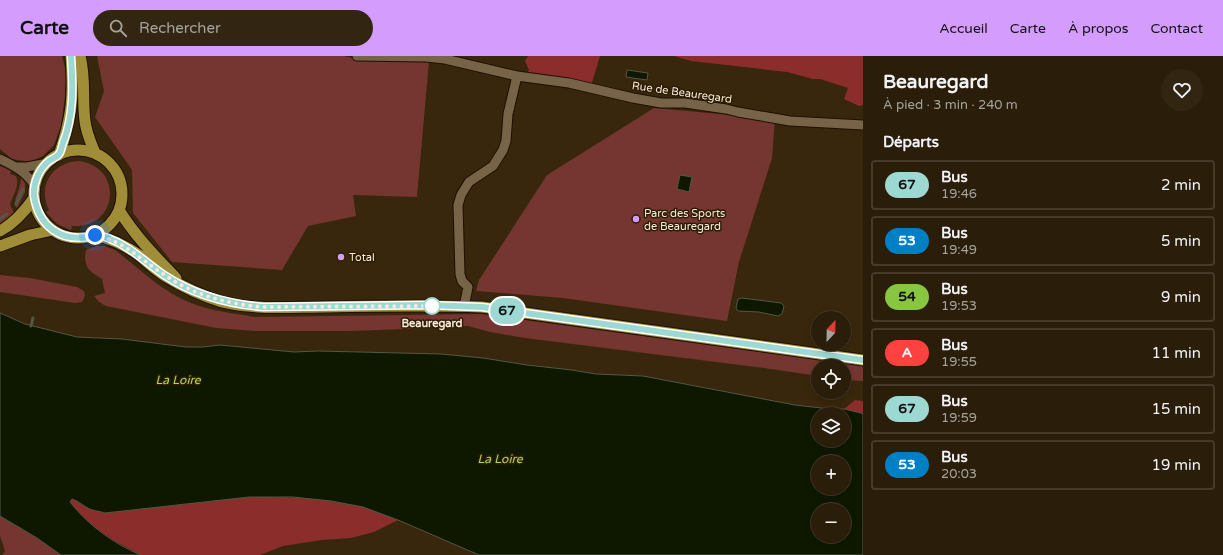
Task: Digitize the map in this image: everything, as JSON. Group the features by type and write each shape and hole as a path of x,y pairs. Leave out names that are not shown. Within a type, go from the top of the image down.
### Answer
{"main road":[{"path":"59,155 71,115 73,89 71,56"},
{"path":"80,56 83,74 85,122 88,136 95,153"},
{"path":"83,150 95,153 107,160 116,171 121,184 122,197 119,210 114,221 95,235 80,238 61,234 53,230 44,221 38,210 34,198 35,186 42,170 48,162 59,155 71,151 83,150"},
{"path":"0,231 9,226 20,216 34,198"},
{"path":"119,210 130,227 144,244 187,288"},
{"path":"0,246 30,234 53,230"},
{"path":"95,235 117,242 126,247 164,275 187,288 223,302 241,305 263,307 425,305 482,307 863,360"}],"street":[{"name":"Rue de Beauregard","path":"357,56 426,57 445,59 519,76 568,83 662,103 685,103 790,121 863,125"},
{"path":"464,307 468,287 462,281 460,274 458,205 461,195 469,182 493,166 503,150 506,141 508,114 519,76"},
{"path":"0,159 17,167 30,178 35,186"},
{"path":"17,167 27,167 48,162"}],"shaded area":[{"path":"0,56 62,56 66,72 65,96 61,126 54,145 43,156 30,162 12,159 0,149"},
{"path":"97,56 344,56 359,60 429,61 417,197 353,195 356,216 308,226 282,270 172,262 133,213 132,170 95,117 104,91"},
{"path":"528,56 600,56 590,89 524,78 529,70 525,61"},
{"path":"674,56 863,56 863,105 859,106 844,99 848,88 820,79 813,79 787,72 691,61"},
{"name":"Parc des Sports de Beauregard","path":"654,108 775,119 772,158 739,262 727,321 563,298 476,291 479,280 547,175"},
{"path":"78,161 93,165 103,174 109,185 110,196 107,208 99,218 88,224 72,226 71,230 57,224 46,212 49,210 45,192 49,177 54,171 61,166"},
{"path":"0,166 11,171 10,174 16,176 17,183 16,190 10,204 14,213 0,224"},
{"path":"21,178 25,183 25,192 17,208 15,203"},
{"path":"97,246 104,246 115,250 170,293 199,306 230,313 254,317 481,314 812,359 811,375 525,338 490,332 468,326 351,331 255,331 216,328 106,306 99,302 94,296 105,293 102,279 88,268 85,260 86,250"},
{"path":"0,275 30,278 77,287 84,291 85,296 82,302 75,303 0,292"},
{"path":"851,364 863,366 863,381 851,380"},
{"path":"855,400 863,401 863,414 851,411 851,407 846,407"},
{"path":"249,497 321,499 335,501 367,508 398,520 374,532 351,538 322,540 283,546 260,555 141,555 95,528 76,511 70,502 72,499 79,501 84,506 105,513"},
{"path":"0,516 37,538 61,555 2,555 5,551 0,536"}],"water":[{"path":"627,70 648,73 647,80 626,77"},
{"path":"680,175 692,177 689,192 677,189"},
{"path":"742,298 781,303 784,306 782,314 778,316 759,312 738,311 736,308 738,299"},
{"name":"La Loire","path":"0,313 25,324 77,337 122,339 186,347 220,345 294,352 318,351 441,354 483,358 596,374 643,376 812,407 811,407 811,447 851,447 851,411 863,414 863,555 479,555 398,520 363,507 331,501 293,497 249,497 105,513 86,507 72,499 70,502 93,526 111,539 141,555 61,555 37,538 0,516"}],"waterway":[{"path":"16,204 23,189"},
{"path":"0,219 7,214"},
{"path":"31,326 33,318"}],"bus line":[{"name":"67","path":"71,56 73,89 72,105 65,139 59,155 48,162 37,178 34,192 34,198 38,210 44,221 53,230 71,237 80,238 95,235 117,242 138,255 164,275 203,295 223,302 263,307 425,305 482,307 863,360"}],"place":[{"name":"Parc des Sports de Beauregard","path":"636,219"},
{"name":"Total","path":"341,257"},
{"name":"Beauregard","path":"432,306"}],"route":[{"path":"95,235 117,242 126,247 164,275 187,288 223,302 263,307 432,306"}]}
